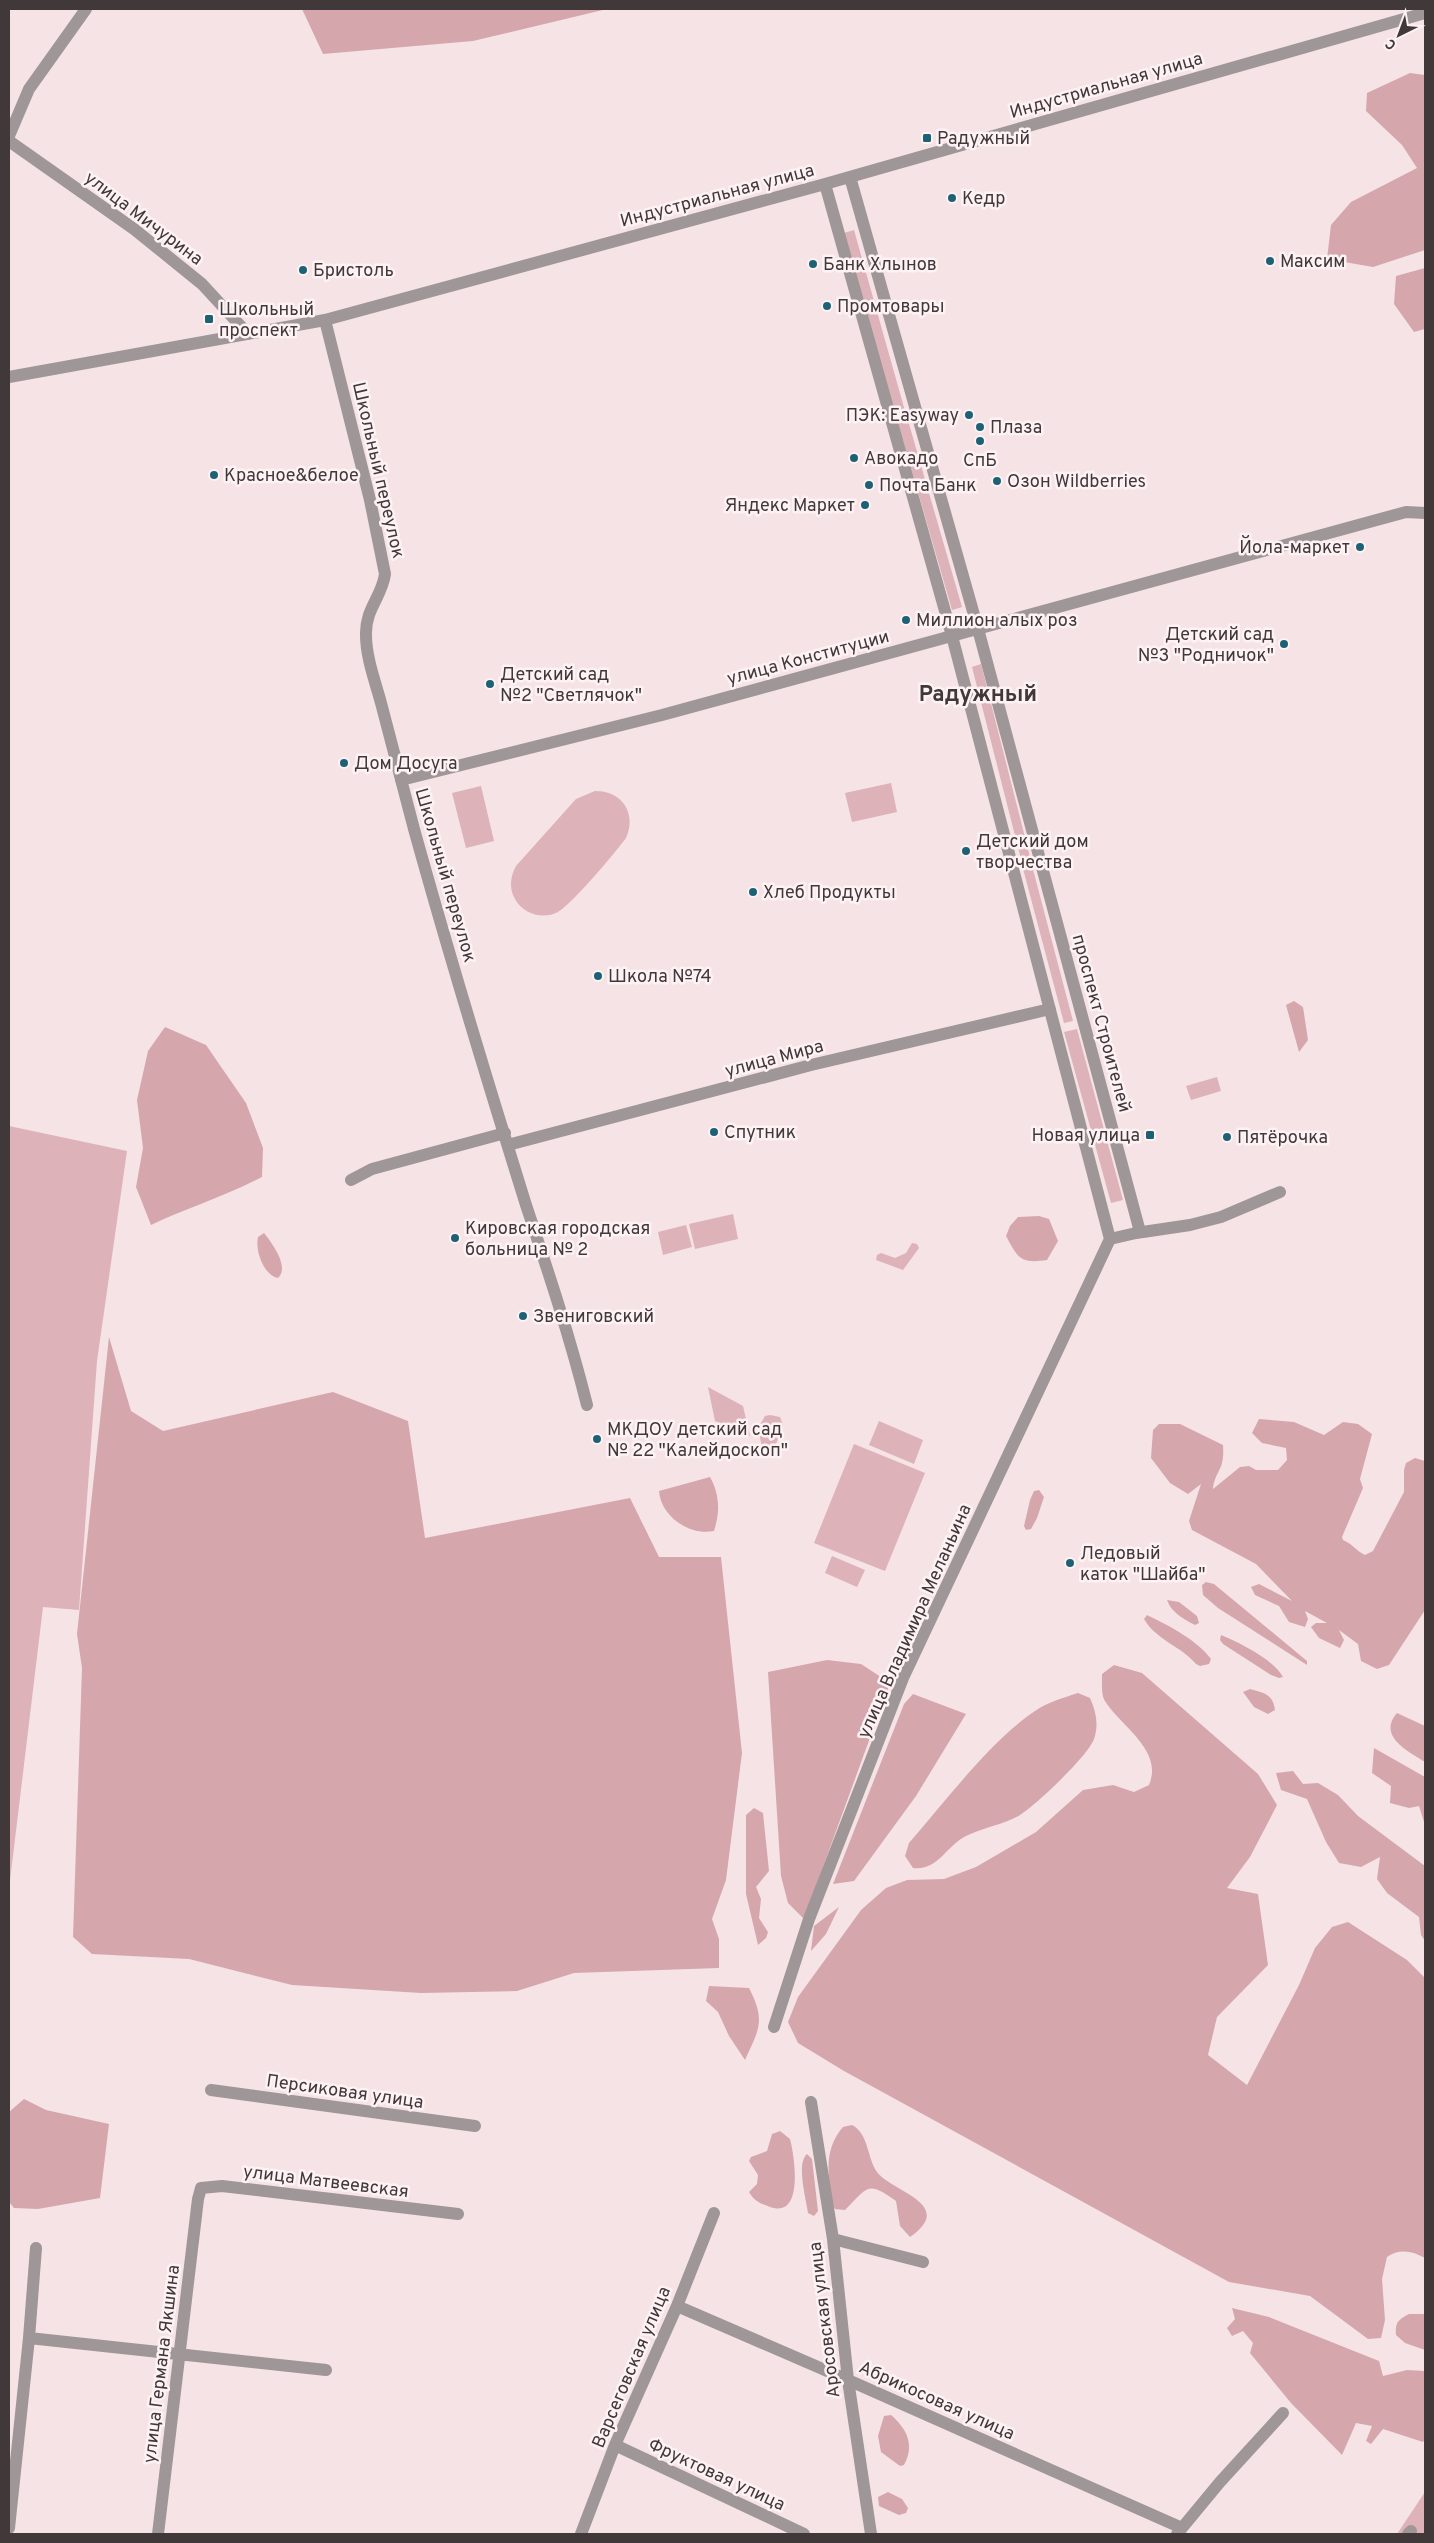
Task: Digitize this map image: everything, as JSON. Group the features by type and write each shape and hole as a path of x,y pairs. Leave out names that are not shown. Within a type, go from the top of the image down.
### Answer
{"street":[{"path":"9,136 30,89 86,9"},
{"name":"Индустриальная улица","path":"9,377 324,320 825,184 1425,13"},
{"name":"улица Мичурина","path":"9,141 134,229 202,284 248,334"},
{"name":"проспект Строителей","path":"850,177 978,629 1139,1228 1136,1233"},
{"path":"825,184 952,636 1110,1239 1190,1225 1221,1217 1280,1192"},
{"name":"Школьный переулок","path":"324,320 370,500 385,574 383,586 368,617 366,636 401,780 506,1139 562,1312 587,1405"},
{"name":"улица Конституции","path":"401,780 662,715 1406,512 1425,512"},
{"name":"улица Мира","path":"351,1180 372,1169 506,1139 1050,1009"},
{"name":"улица Владимира Меланьина","path":"774,2027 809,1919 903,1678 1110,1239"},
{"name":"Персиковая улица","path":"210,2090 474,2126"},
{"name":"Аросовская улица","path":"811,2102 833,2239 848,2380 871,2534"},
{"name":"улица Матвеевская","path":"198,2199 201,2188 222,2186 458,2214"},
{"name":"улица Германа Якшина","path":"158,2534 198,2199"},
{"name":"Варсеговская улица","path":"581,2534 616,2445 677,2306 714,2213"},
{"path":"833,2239 923,2262"},
{"path":"9,2528 29,2338 36,2248"},
{"name":"Абрикосовая улица","path":"677,2306 848,2380 1179,2531"},
{"path":"29,2338 326,2370"},
{"path":"1179,2531 1220,2482 1283,2413"},
{"name":"Фруктовая улица","path":"616,2445 804,2534"}],"shaded area":[{"path":"302,9 607,9 473,41 323,54"},
{"path":"1410,73 1425,75 1425,250 1373,267 1327,259 1331,225 1351,202 1417,168 1402,145 1366,111 1367,93"},
{"path":"854,230 905,411 895,414 844,233"},
{"path":"1425,268 1425,329 1414,332 1394,304 1396,276"},
{"path":"907,417 962,607 952,610 897,419"},
{"path":"981,664 1030,857 1021,859 972,667"},
{"path":"891,783 897,812 852,822 845,793"},
{"path":"481,786 494,841 466,848 452,793"},
{"path":"595,791 613,795 625,805 630,820 626,838 594,877 565,907 558,912 546,915 528,912 515,899 512,891 511,879 516,866 576,799"},
{"path":"1031,862 1073,1021 1064,1023 1022,865"},
{"path":"1294,1001 1303,1007 1308,1040 1299,1052 1286,1005"},
{"path":"165,1027 206,1045 246,1103 263,1148 262,1177 151,1225 136,1187 143,1148 137,1100 148,1051"},
{"path":"1077,1029 1123,1200 1111,1203 1064,1032"},
{"path":"1217,1077 1221,1091 1191,1100 1186,1086"},
{"path":"9,1126 127,1151 97,1361 79,1610 43,1607 9,1889"},
{"path":"733,1214 738,1239 695,1249 689,1224"},
{"path":"1039,1216 1049,1219 1058,1241 1047,1260 1025,1260 1017,1254 1006,1236 1010,1226 1018,1217"},
{"path":"686,1225 692,1247 663,1255 658,1232"},
{"path":"264,1233 281,1262 282,1268 278,1278 268,1272 259,1255 258,1237"},
{"path":"912,1243 917,1244 919,1248 903,1270 876,1260 877,1255 881,1253 895,1258 906,1253"},
{"path":"109,1337 131,1411 163,1431 333,1392 408,1421 425,1538 630,1498 659,1557 721,1557 742,1753 726,1880 712,1919 719,1939 719,1968 574,1973 517,1991 421,1993 292,1985 189,1959 92,1954 73,1937 82,1668 77,1634"},
{"path":"708,1387 743,1406 750,1436 715,1421"},
{"path":"765,1416 780,1417 783,1425 773,1452 767,1455 763,1452 758,1428"},
{"path":"1259,1419 1294,1422 1324,1435 1343,1422 1358,1424 1372,1434 1360,1479 1363,1488 1342,1537 1343,1540 1365,1555 1373,1551 1404,1492 1404,1470 1406,1463 1415,1458 1425,1461 1425,1610 1389,1665 1377,1669 1361,1661 1358,1644 1339,1630 1344,1640 1340,1648 1319,1638 1311,1627 1316,1623 1327,1623 1305,1611 1308,1619 1305,1627 1289,1622 1279,1606 1255,1595 1251,1587 1259,1584 1292,1601 1256,1564 1192,1530 1189,1521 1201,1484 1188,1494 1170,1483 1151,1458 1153,1430 1159,1424 1180,1424 1223,1445 1223,1460 1213,1489 1240,1467 1249,1466 1256,1470 1278,1470 1287,1460 1286,1448 1262,1443 1252,1433"},
{"path":"879,1421 923,1440 914,1464 869,1445"},
{"path":"854,1444 925,1473 885,1571 814,1543"},
{"path":"710,1477 716,1490 718,1504 714,1531 696,1531 678,1523 665,1509 659,1491"},
{"path":"1039,1490 1044,1497 1031,1529 1026,1530 1024,1526 1030,1500 1034,1491"},
{"path":"832,1556 865,1570 857,1587 825,1573"},
{"path":"1206,1582 1214,1584 1307,1661 1307,1665 1218,1608 1203,1595 1202,1585"},
{"path":"1167,1600 1179,1602 1197,1616 1199,1623 1195,1625 1182,1618 1174,1612"},
{"path":"1147,1615 1190,1639 1211,1659 1209,1664 1200,1666 1196,1664 1183,1652 1162,1638 1144,1619"},
{"path":"1221,1635 1264,1658 1283,1677 1279,1678 1271,1675 1223,1644 1220,1640"},
{"path":"827,1660 861,1664 890,1683 804,1919 788,1903 781,1876 768,1672"},
{"path":"1114,1665 1142,1673 1258,1774 1277,1805 1250,1857 1227,1888 1258,1894 1268,1965 1217,2017 1208,2055 1247,2085 1299,1985 1315,1948 1332,1927 1348,1922 1407,1960 1425,1978 1425,2258 1406,2252 1396,2252 1387,2257 1382,2279 1385,2320 1381,2338 1368,2339 1310,2296 1229,2282 844,2071 798,2043 788,2022 798,1997 861,1910 886,1888 907,1880 944,1879 976,1867 1036,1832 1083,1790 1113,1785 1134,1792 1149,1785 1152,1772 1151,1761 1146,1750 1104,1698 1102,1674"},
{"path":"1250,1689 1270,1697 1275,1710 1268,1714 1254,1707 1243,1692"},
{"path":"1078,1693 1090,1698 1097,1723 1094,1739 1090,1747 1072,1768 1028,1810 1007,1821 966,1836 929,1866 913,1868 905,1856 909,1843 985,1755 1002,1738 1035,1711 1050,1703"},
{"path":"913,1694 966,1714 916,1796 854,1881 833,1884 904,1704"},
{"path":"1397,1713 1425,1726 1425,1762 1403,1748 1393,1736 1391,1729 1392,1721"},
{"path":"1374,1748 1425,1777 1425,1825 1419,1806 1409,1808 1390,1803 1391,1786 1372,1773"},
{"path":"1293,1771 1303,1784 1318,1783 1338,1795 1358,1816 1425,1866 1425,1941 1421,1935 1419,1917 1387,1893 1377,1879 1380,1857 1361,1867 1339,1863 1326,1842 1307,1799 1281,1790 1276,1773"},
{"path":"754,1808 763,1813 769,1871 756,1887 761,1899 759,1918 768,1932 766,1938 758,1945 746,1894 746,1815"},
{"path":"839,1907 826,1934 811,1951 814,1926"},
{"path":"709,1986 749,1988 758,2009 759,2025 745,2060 729,2036 718,2012 706,2001"},
{"path":"24,2099 46,2110 109,2124 100,2198 38,2209 14,2208 9,2202 9,2112"},
{"path":"852,2125 862,2134 877,2172 924,2207 927,2216 923,2226 910,2237 900,2226 896,2201 879,2190 868,2189 845,2210 835,2209 829,2174 830,2154 832,2145 843,2127"},
{"path":"780,2131 790,2139 795,2170 793,2195 788,2204 781,2208 770,2207 761,2203 753,2198 749,2192 757,2184 758,2175 749,2161 751,2157 767,2151 772,2134"},
{"path":"807,2154 812,2159 818,2211 814,2216 808,2213 803,2182 802,2165"},
{"path":"1232,2308 1269,2317 1379,2361 1383,2376 1407,2370 1425,2371 1425,2439 1423,2442 1383,2429 1371,2444 1366,2441 1372,2426 1356,2423 1342,2455 1291,2403 1250,2353 1253,2343 1243,2331 1232,2336 1227,2328 1235,2319"},
{"path":"1409,2314 1425,2314 1425,2350 1405,2343 1396,2335 1398,2322"},
{"path":"891,2415 897,2420 908,2438 909,2451 907,2458 904,2465 900,2466 881,2452 878,2436 884,2416"},
{"path":"888,2492 902,2499 908,2508 906,2513 899,2515 879,2506 878,2497"},
{"path":"1425,2492 1425,2534 1397,2534"}],"place":[{"name":"Радужный","path":"927,138"},
{"name":"Кедр","path":"952,198"},
{"name":"Максим","path":"1270,261"},
{"name":"Банк Хлынов","path":"813,264"},
{"name":"Бристоль","path":"303,270"},
{"name":"Промтовары","path":"827,306"},
{"name":"Школьный проспект","path":"209,319"},
{"name":"ПЭК: Easyway","path":"969,415"},
{"name":"Плаза","path":"980,427"},
{"name":"СпБ","path":"980,441"},
{"name":"Авокадо","path":"854,458"},
{"name":"Красное&белое","path":"214,475"},
{"name":"Озон Wildberries","path":"997,481"},
{"name":"Почта Банк","path":"869,485"},
{"name":"Яндекс Маркет","path":"865,505"},
{"name":"Йола-маркет","path":"1360,547"},
{"name":"Миллион алых роз","path":"906,620"},
{"name":"Детский сад №3 \"Родничок\"","path":"1284,644"},
{"name":"Детский сад №2 \"Светлячок\"","path":"490,684"},
{"name":"Дом Досуга","path":"344,763"},
{"name":"Детский дом творчества","path":"966,851"},
{"name":"Хлеб Продукты","path":"753,892"},
{"name":"Школа №74","path":"598,976"},
{"name":"Спутник","path":"714,1132"},
{"name":"Новая улица","path":"1150,1135"},
{"name":"Пятёрочка","path":"1227,1137"},
{"name":"Кировская городская больница № 2","path":"455,1238"},
{"name":"Звениговский","path":"523,1316"},
{"name":"МКДОУ детский сад № 22 \"Калейдоскоп\"","path":"597,1439"},
{"name":"Ледовый каток \"Шайба\"","path":"1070,1563"}],"district":[{"name":"Радужный","path":"978,693"}]}
